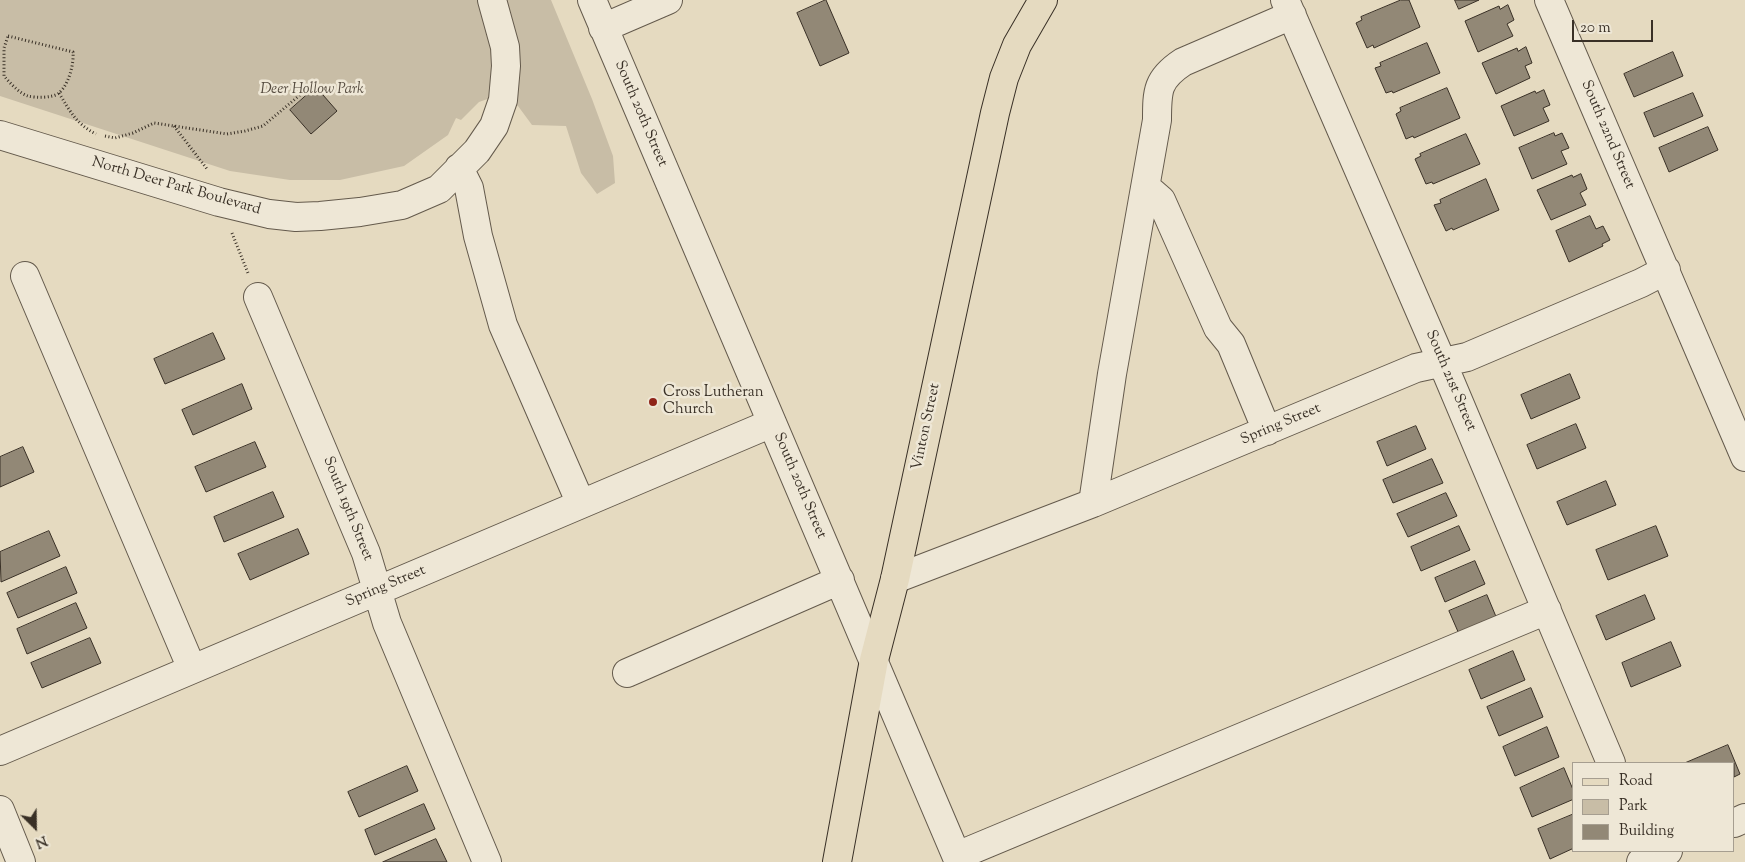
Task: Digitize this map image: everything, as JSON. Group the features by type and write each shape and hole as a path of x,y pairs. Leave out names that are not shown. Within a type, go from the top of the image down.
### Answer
{"main road":[{"name":"Vinton Street","path":"838,862 874,660 895,579 995,113 1004,78 1017,45 1043,0"}],"street":[{"name":"North Deer Park Boulevard","path":"0,135 219,202 269,214 296,217 360,212 402,205 439,189 476,151 494,126 503,100 506,66 505,47 492,0"},
{"name":"South 20th Street","path":"592,0 958,859"},
{"path":"603,28 668,0"},
{"name":"South 22nd Street","path":"1549,0 1745,458"},
{"path":"1093,503 1112,374 1157,120 1157,95 1168,72 1183,62 1288,8"},
{"name":"South 21st Street","path":"1288,8 1442,362 1611,762"},
{"path":"460,168 469,188 478,236 503,325 581,504"},
{"path":"1146,187 1161,200 1218,328 1231,344 1267,431"},
{"name":"Spring Street","path":"895,579 1093,503 1416,368 1467,357 1641,283 1666,270"},
{"path":"25,276 192,669"},
{"name":"South 19th Street","path":"258,297 366,552 387,623 487,862"},
{"name":"Spring Street","path":"0,751 772,423"},
{"path":"627,673 840,580"},
{"path":"958,859 1546,610"},
{"path":"0,810 21,862"}],"path":[{"path":"8,36 73,52 74,62 67,81 59,93 52,96 27,96 2,76 4,48 8,36"},
{"path":"59,93 71,114 84,128 100,136 115,138 133,133 154,123 227,134 245,132 263,126 313,84"},
{"path":"174,126 187,145 211,173"},
{"path":"219,202 258,297"}],"green space":[{"name":"Deer Hollow Park","path":"0,0 551,0 592,99 613,156 615,183 597,194 581,173 566,126 532,125 518,106 496,96 479,102 461,120 456,118 448,135 404,166 340,180 290,180 230,171 0,96"}],"building":[{"path":"826,0 849,53 820,66 797,13"},
{"path":"1401,0 1409,0 1420,27 1374,48 1373,45 1367,48 1356,23 1362,20 1361,17"},
{"path":"1455,0 1479,0 1459,9"},
{"path":"1508,5 1514,20 1507,24 1513,36 1478,52 1465,21 1499,6 1500,9"},
{"path":"1427,43 1440,73 1393,93 1392,91 1386,93 1375,68 1381,66 1380,63"},
{"path":"1526,47 1532,63 1525,66 1530,78 1496,94 1482,63 1517,48 1518,51"},
{"path":"1673,52 1683,76 1634,97 1624,74"},
{"path":"316,87 337,111 311,134 290,110"},
{"path":"1447,88 1460,118 1414,138 1413,136 1406,139 1396,114 1401,111 1400,108"},
{"path":"1544,90 1550,105 1543,108 1549,121 1514,136 1501,106 1535,91 1536,93"},
{"path":"1693,93 1703,116 1654,137 1644,113"},
{"path":"1708,127 1718,150 1669,172 1659,148"},
{"path":"1554,133 1555,136 1562,133 1569,148 1561,151 1567,164 1532,179 1519,148"},
{"path":"1466,134 1480,164 1433,184 1432,182 1426,184 1415,159 1421,156 1420,154"},
{"path":"1581,174 1587,189 1580,193 1586,205 1551,220 1537,190 1572,175 1573,177"},
{"path":"1486,179 1499,210 1453,230 1452,228 1446,231 1434,205 1441,203 1440,200"},
{"path":"1590,216 1596,229 1603,226 1610,240 1602,244 1603,246 1569,262 1556,231"},
{"path":"213,333 225,359 165,384 154,359"},
{"path":"1570,374 1580,398 1531,419 1521,395"},
{"path":"242,384 252,409 193,435 182,410"},
{"path":"1576,424 1586,448 1537,469 1527,445"},
{"path":"1416,426 1426,449 1387,466 1377,442"},
{"path":"255,442 266,467 206,492 195,467"},
{"path":"23,447 34,472 0,487 0,457"},
{"path":"1432,459 1443,483 1393,503 1383,480"},
{"path":"1606,481 1616,505 1567,525 1557,502"},
{"path":"273,492 284,517 224,542 214,517"},
{"path":"1446,493 1457,516 1408,537 1397,514"},
{"path":"1459,526 1470,550 1421,571 1411,547"},
{"path":"1656,526 1668,556 1608,580 1596,550"},
{"path":"298,529 309,554 250,580 238,554"},
{"path":"49,531 60,556 1,582 0,552"},
{"path":"1475,561 1485,584 1445,602 1435,578"},
{"path":"66,567 77,593 18,618 7,593"},
{"path":"1487,595 1497,619 1459,634 1449,611"},
{"path":"1645,595 1655,619 1606,640 1596,616"},
{"path":"76,603 87,628 27,654 17,629"},
{"path":"90,638 101,663 42,688 31,663"},
{"path":"1671,642 1681,666 1631,687 1622,663"},
{"path":"1513,651 1525,680 1481,699 1469,670"},
{"path":"1531,688 1543,717 1499,736 1487,707"},
{"path":"1547,727 1559,757 1515,776 1503,747"},
{"path":"1728,745 1740,774 1735,776 1735,762 1687,762"},
{"path":"407,766 418,791 359,817 348,792"},
{"path":"1564,768 1572,787 1572,800 1532,817 1520,788"},
{"path":"424,804 435,829 375,855 365,830"},
{"path":"1572,815 1572,849 1550,859 1538,829"},
{"path":"436,839 447,862 383,862"}],"place":[{"name":"Cross Lutheran Church","path":"653,402"}]}
